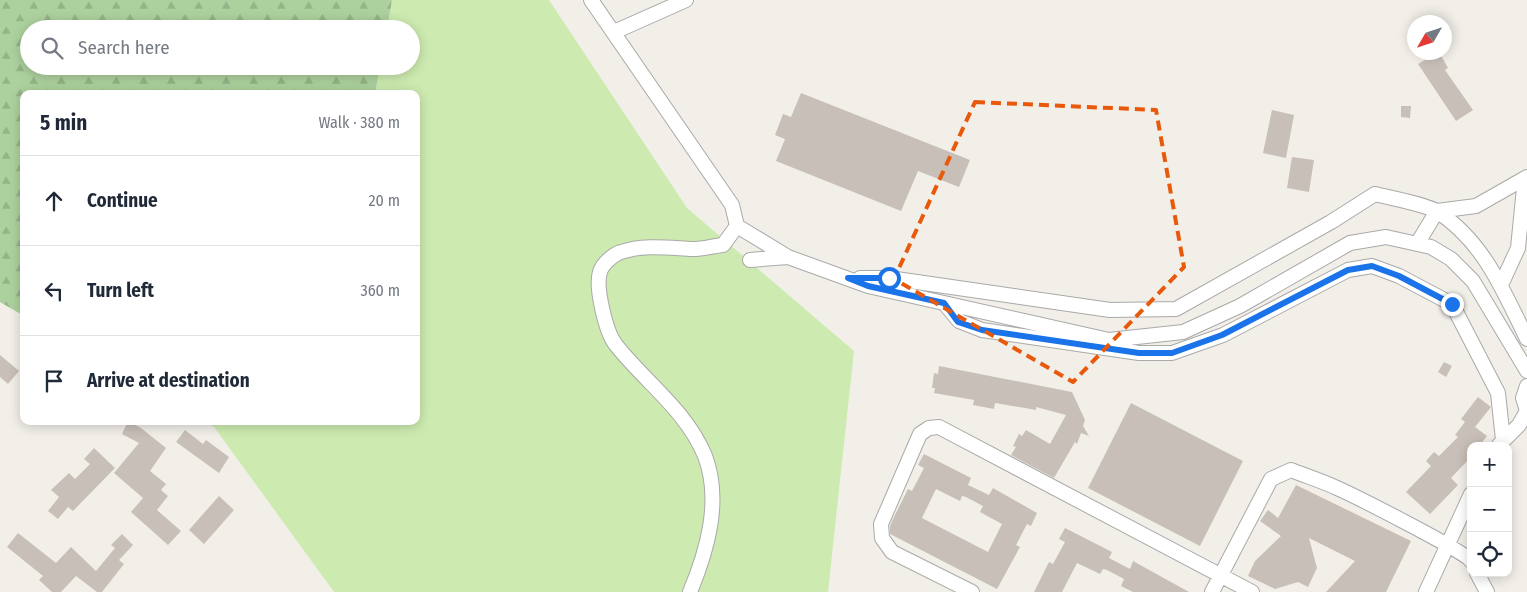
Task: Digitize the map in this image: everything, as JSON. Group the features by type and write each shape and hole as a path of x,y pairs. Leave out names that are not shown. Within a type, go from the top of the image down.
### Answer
{"street":[{"path":"591,0 667,113 732,204 737,226 788,257 868,286 1109,340 1183,332 1240,306 1350,243 1386,237 1431,247 1451,259 1473,281 1527,371"},
{"path":"614,32 686,0"},
{"path":"848,278 889,278 1110,310 1176,309 1331,222 1375,194 1437,211 1476,206 1526,177"},
{"path":"1501,285 1518,248 1526,177"},
{"path":"1416,244 1437,211"},
{"path":"1437,211 1474,242 1501,285 1527,339"},
{"path":"690,592 699,570 711,529 711,485 705,457 680,413 614,344 604,315 599,288 600,271 611,258 621,252 665,247 695,249 723,244 737,226"},
{"path":"750,260 788,257"},
{"path":"944,303 958,322 982,330 1139,353 1172,353 1222,335 1348,270 1372,266 1399,276 1452,304 1498,393 1501,442"},
{"path":"1502,442 1519,425 1527,411 1523,398 1527,386"},
{"path":"972,592 892,552 882,538 882,524 920,434 929,428 939,427 1252,592"},
{"path":"1212,592 1222,577 1271,479 1291,470 1336,488 1467,556"},
{"path":"1426,592 1449,546 1467,503"},
{"path":"1479,577 1487,592"}],"highlighted area":[{"path":"975,102 1156,110 1184,267 1073,382 894,279"}],"green space":[{"path":"0,0 392,0 389,20 20,20 20,75 378,75 376,90 20,90 20,314 0,302"},
{"path":"392,0 549,0 687,208 854,351 828,592 334,592 211,425 420,425 420,90 376,90 378,75 420,75 420,20 389,20"}],"building":[{"path":"1425,60 1444,60 1448,68 1445,70 1473,110 1456,121 1418,64"},
{"path":"801,93 970,160 959,187 918,171 901,211 776,161 785,139 775,135 783,114 791,117"},
{"path":"1401,106 1411,106 1410,118 1401,117"},
{"path":"1272,110 1294,115 1286,158 1263,153"},
{"path":"1292,157 1314,160 1309,192 1287,188"},
{"path":"0,355 19,371 8,384 0,377"},
{"path":"1444,362 1452,366 1446,377 1438,372"},
{"path":"939,366 1072,392 1085,420 1083,426 1089,436 1081,433 1077,444 1075,442 1054,478 1011,455 1016,447 1013,446 1019,434 1022,436 1026,430 1050,444 1066,415 1036,407 1036,410 995,403 994,409 973,405 974,400 934,393 935,388 932,388 934,373 938,374"},
{"path":"1478,397 1491,407 1475,427 1487,436 1482,442 1467,442 1467,461 1451,478 1458,485 1430,514 1406,492 1431,466 1426,461 1434,452 1439,456 1458,437 1455,435 1465,422 1461,419"},
{"path":"1131,403 1243,461 1200,546 1088,488"},
{"path":"126,425 135,425 166,448 150,471 166,484 161,490 168,496 157,510 181,531 168,545 131,512 143,498 114,473 139,443 122,434"},
{"path":"185,430 203,444 206,440 229,457 219,473 176,442"},
{"path":"94,448 115,468 73,511 68,507 58,519 48,511 59,497 51,490 69,473 75,479 90,464 84,459"},
{"path":"924,454 971,478 968,485 989,495 993,488 1037,513 1031,526 1027,524 1016,545 1020,547 997,589 890,534 890,526 908,489 912,491 924,468 918,465","holes":["936,489 960,501 962,496 983,506 980,512 1002,524 988,552 922,518"]},
{"path":"1296,485 1411,541 1386,592 1326,592 1355,561 1309,538 1317,568 1308,587 1298,582 1275,589 1248,576 1255,561 1281,536 1260,521 1268,510 1278,518"},
{"path":"219,496 234,510 204,544 189,530"},
{"path":"1065,528 1112,552 1109,558 1130,569 1133,561 1189,592 1133,592 1121,586 1124,579 1107,570 1103,569 1100,574 1077,563 1062,592 1034,592 1049,562 1053,564 1065,542 1059,539"},
{"path":"18,533 56,563 71,547 96,571 115,548 111,545 122,534 133,545 119,560 124,564 102,592 97,592 76,576 61,592 52,592 39,580 43,576 7,547"}],"route":[{"path":"889,278 848,278 868,286 944,303 958,322 982,330 1139,353 1172,353 1222,335 1348,270 1372,266 1399,276 1452,304"}]}
